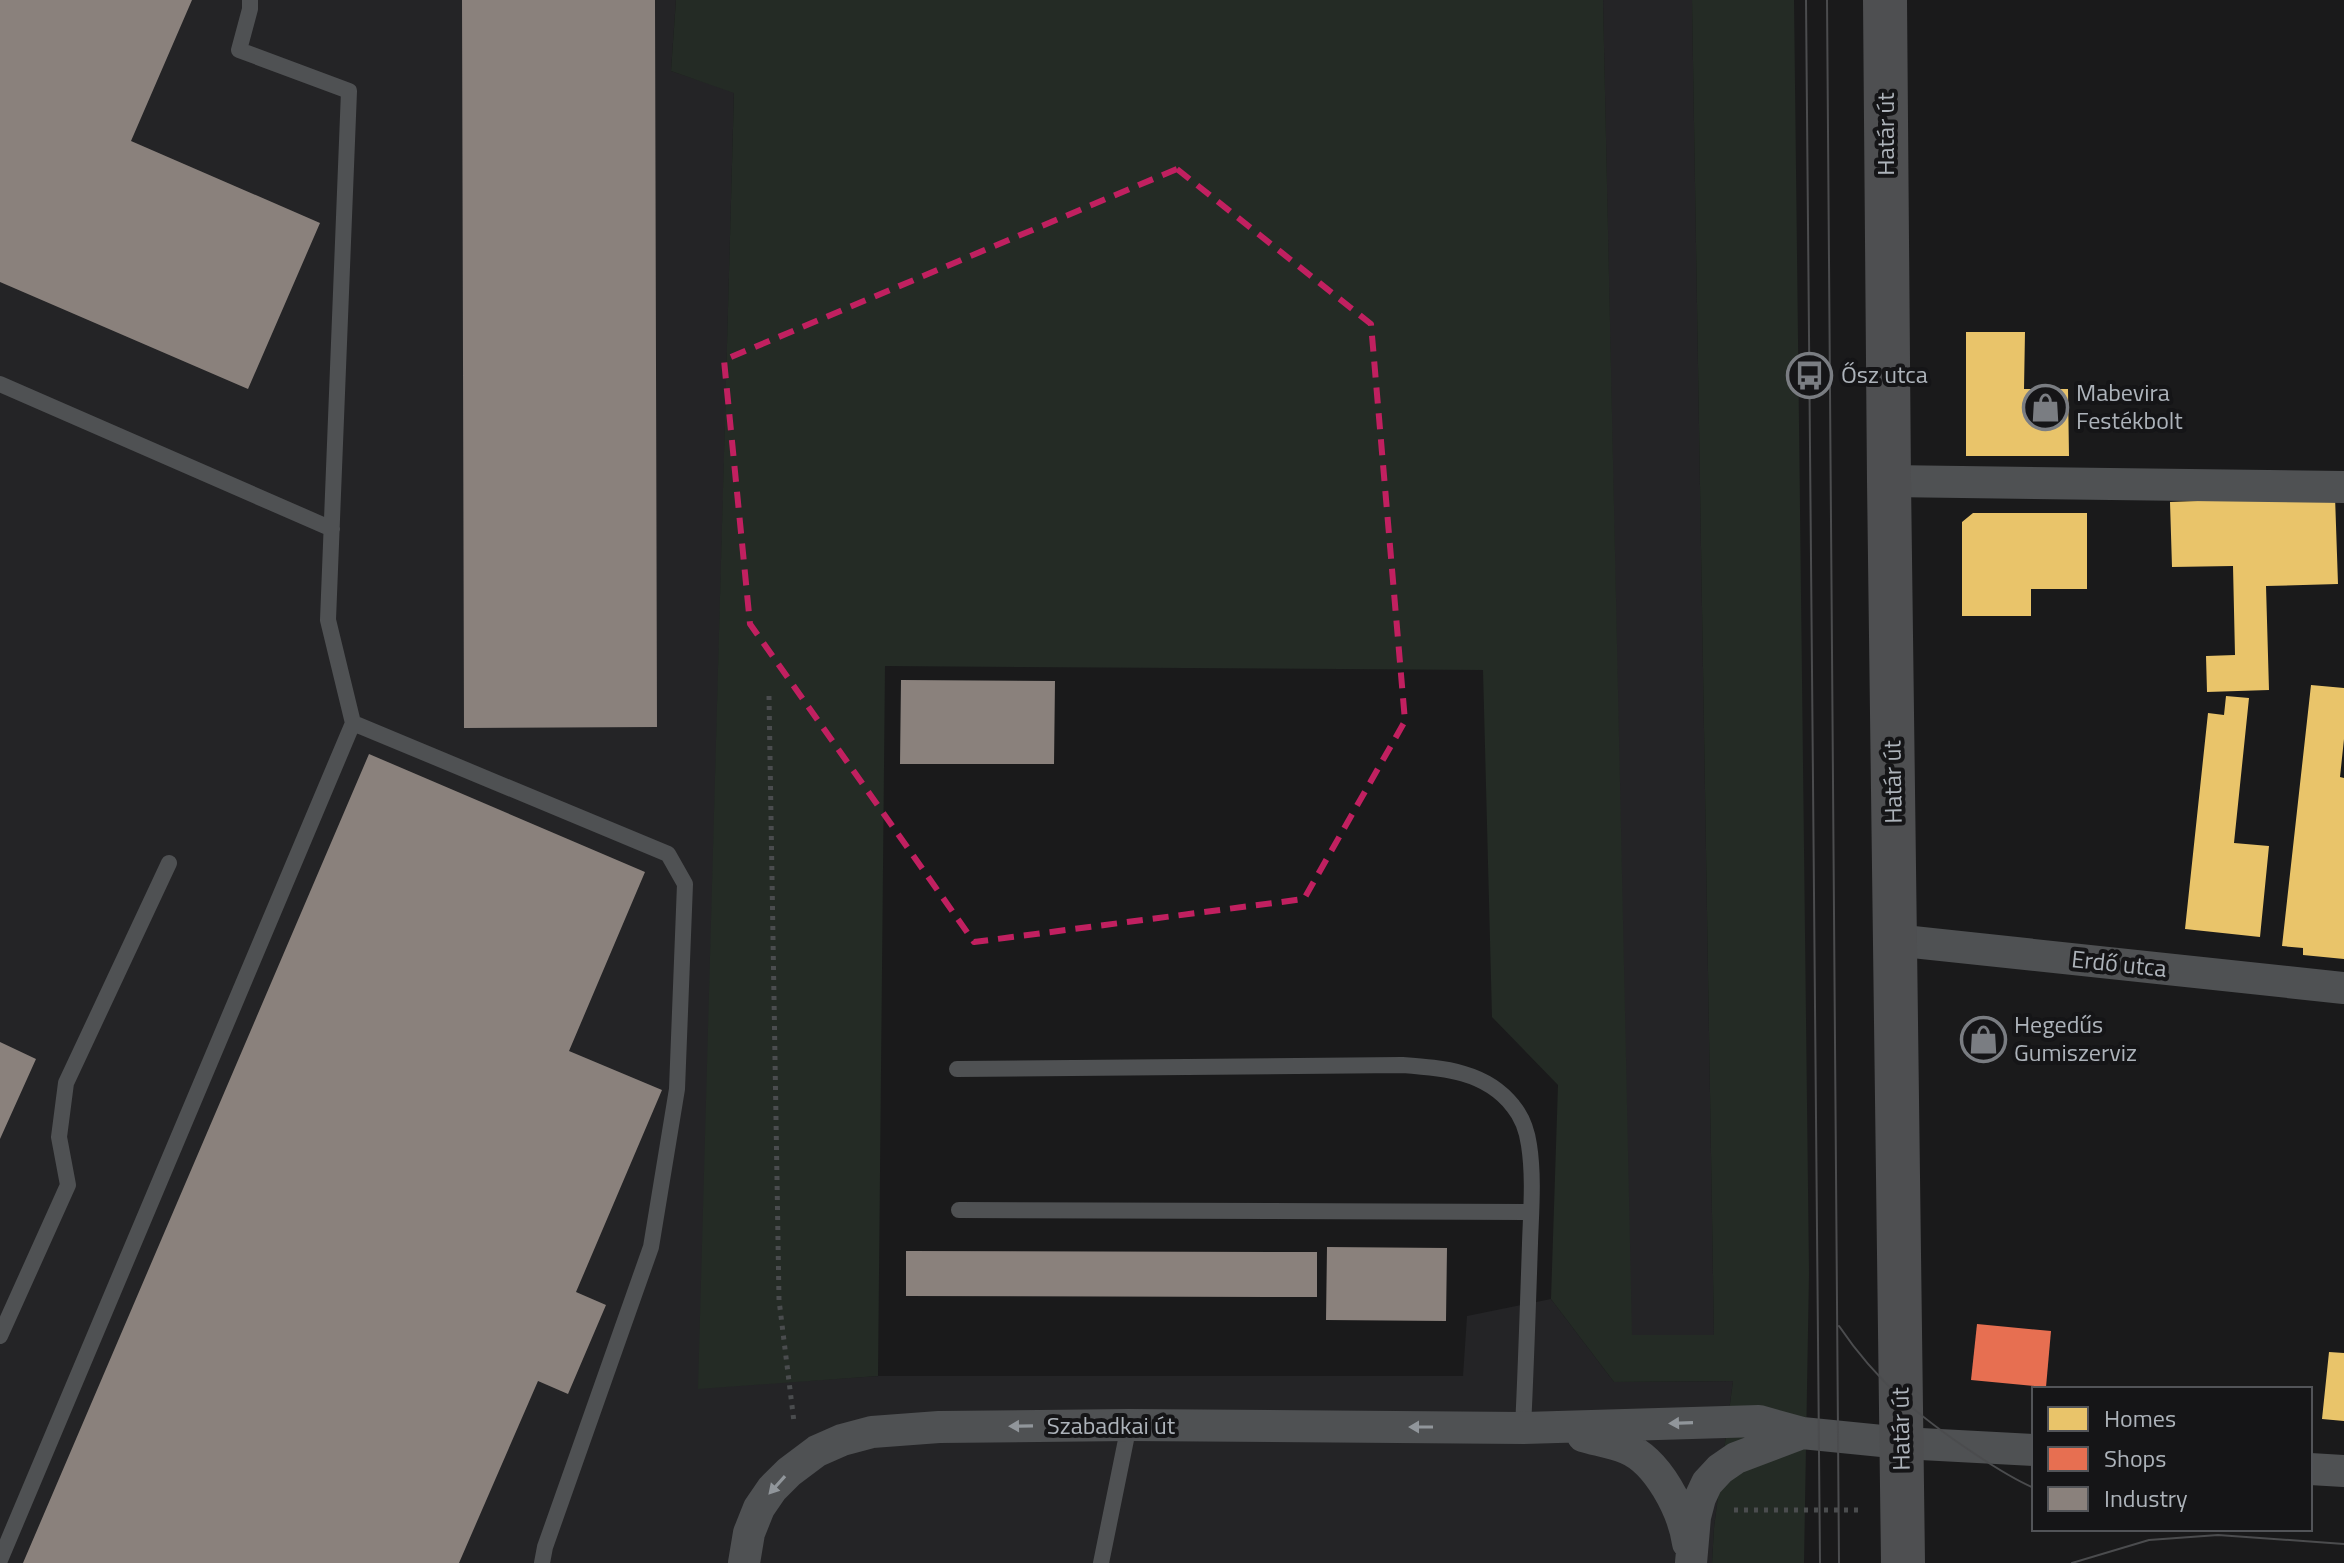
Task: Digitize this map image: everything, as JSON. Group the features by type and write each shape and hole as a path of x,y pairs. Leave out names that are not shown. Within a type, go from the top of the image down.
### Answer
{"main road":[{"name":"Határ út","path":"1885,0 1903,1563"}],"street":[{"path":"1889,481 2344,487"},
{"name":"Erdő utca","path":"1894,940 2344,988"},
{"name":"Szabadkai út","path":"744,1563 749,1533 759,1508 772,1489 800,1462 817,1451 872,1432 939,1427 1129,1425 1536,1428 1759,1421 1802,1433 1902,1443 2032,1450"},
{"name":"Szabadkai út","path":"1536,1428 1629,1449 1646,1462 1674,1500 1687,1534 1691,1562"},
{"path":"1691,1562 1697,1510 1707,1483 1720,1469 1752,1451 1802,1433"},
{"path":"2312,1469 2344,1471"}],"lane":[{"path":"0,1560 353,723 328,620 349,91 239,50 250,0"},
{"path":"0,384 332,529"},
{"path":"353,723 668,854 685,884 677,1089 651,1247 542,1563"},
{"path":"0,1336 68,1185 59,1137 66,1083 169,863"},
{"path":"957,1069 1402,1065 1437,1067 1467,1074 1493,1086 1522,1120 1529,1146 1536,1428"},
{"path":"959,1210 1531,1212"},
{"path":"1101,1563 1129,1425"}],"path":[{"path":"769,696 779,1300 800,1462"},
{"path":"1697,1510 1902,1510"}],"highlighted area":[{"path":"1177,169 1371,324 1405,721 1304,899 974,942 750,624 724,360"}],"shaded area":[{"path":"0,0 676,0 671,71 734,92 699,1388 878,1376 1463,1376 1467,1316 1551,1299 1614,1382 1733,1381 1712,1563 0,1563"},
{"path":"676,0 1603,0 1632,1335 1714,1335 1692,0 1794,0 1809,1273 1804,1563 1712,1563 1733,1381 1614,1382 1551,1299 1558,1085 1492,1017 1483,670 885,666 878,1376 698,1389 734,93 671,71"},
{"path":"1603,0 1692,0 1714,1335 1631,1335"}],"building: Homes":[{"path":"1966,332 2025,332 2024,389 2068,389 2069,456 1966,456"},
{"path":"2335,496 2338,584 2266,586 2269,690 2207,692 2206,656 2235,655 2233,566 2172,567 2170,502"},
{"path":"1973,513 2087,513 2087,589 2031,589 2031,616 1962,616 1962,522"},
{"path":"2311,685 2344,688 2340,777 2344,778 2344,959 2303,955 2303,948 2282,946"},
{"path":"2226,696 2249,698 2234,843 2269,846 2260,937 2185,929 2208,713 2224,715"},
{"path":"2329,1352 2344,1353 2344,1421 2322,1419"}],"building: Shops":[{"path":"1977,1324 2051,1331 2046,1387 1971,1380"}],"building: Industry":[{"path":"0,0 192,0 131,141 320,223 248,389 0,282"},
{"path":"462,0 655,0 657,727 464,728"},
{"path":"901,680 1055,681 1054,764 900,764"},
{"path":"369,754 645,872 569,1051 662,1090 576,1292 606,1305 568,1394 538,1381 459,1563 23,1563"},
{"path":"0,1042 36,1059 0,1139"},
{"path":"1327,1247 1447,1248 1446,1321 1326,1320"},
{"path":"906,1251 1317,1252 1317,1297 906,1296"}],"tram line":[{"path":"1806,0 1820,1563"},
{"path":"1827,0 1839,1563"},
{"path":"1839,1326 1868,1364 1917,1412 1982,1459 2032,1487"},
{"path":"2072,1563 2149,1540 2218,1535 2344,1544"}],"place":[{"name":"Ősz utca","path":"1810,375"},
{"name":"Mabevira Festékbolt","path":"2045,407"},
{"name":"Hegedűs Gumiszerviz","path":"1983,1039"}]}
